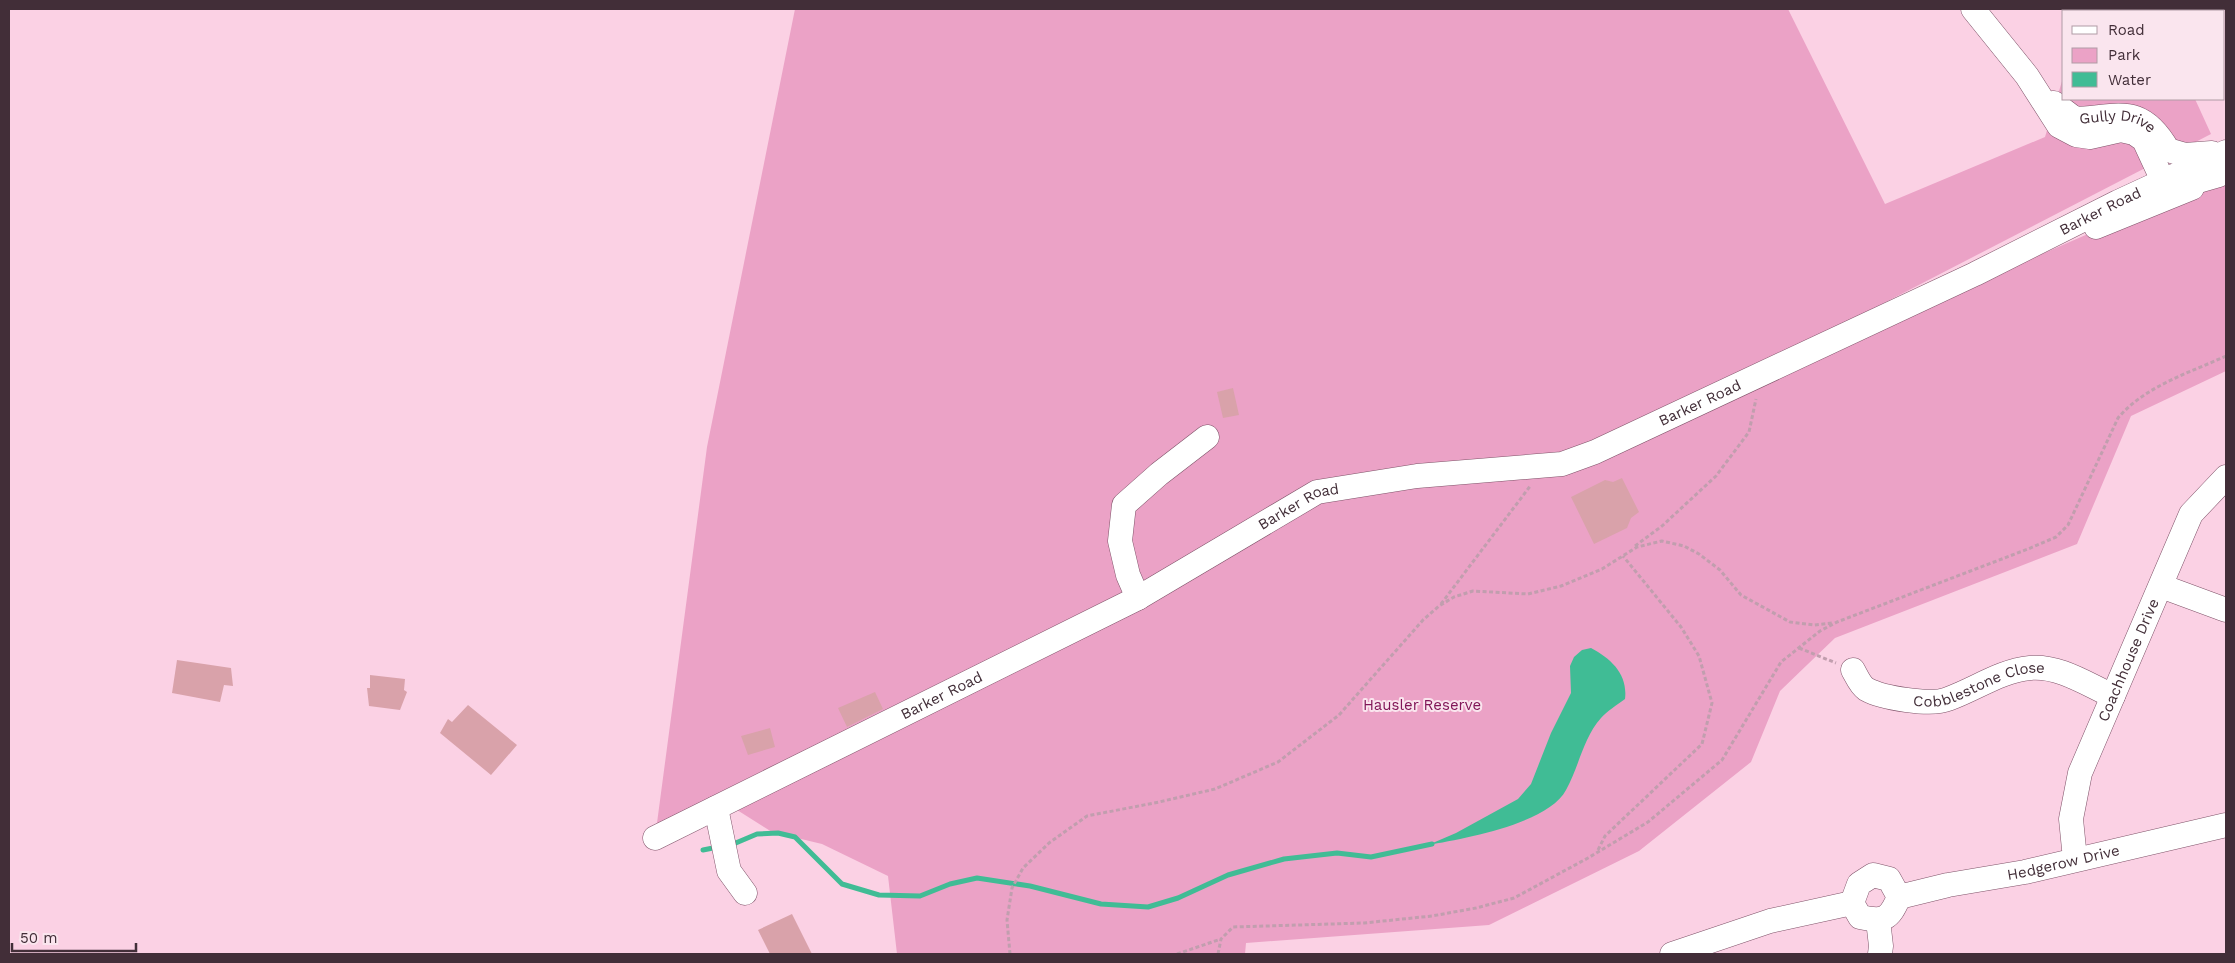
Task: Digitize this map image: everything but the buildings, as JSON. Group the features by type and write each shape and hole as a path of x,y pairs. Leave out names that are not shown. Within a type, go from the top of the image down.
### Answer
{"street":[{"name":"Gully Drive","path":"1973,9 2035,88 2047,110 2059,126 2076,135 2090,137 2121,130 2134,133 2144,140 2163,181"},
{"name":"Gully Drive","path":"2035,88 2075,119 2110,114 2135,117 2161,136 2168,150 2185,155 2226,151"},
{"name":"Barker Road","path":"655,838 718,819 1138,598 1317,492 1417,476 1562,464 1595,452 1975,274 2226,151"},
{"name":"Barker Road","path":"1975,274 2162,202 2223,174"},
{"path":"2163,181 2174,188 2223,174"},
{"path":"1138,598 1128,574 1120,541 1124,505 1159,474 1207,437"},
{"name":"Coachhouse Drive","path":"2075,859 2070,819 2080,774 2191,514 2226,477"},
{"path":"2161,586 2226,610"},
{"name":"Cobblestone Close","path":"1853,670 1864,688 1882,696 1918,701 1946,700 2003,674 2031,668 2056,670 2113,696"},
{"path":"718,819 729,871 745,893"},
{"name":"Hedgerow Drive","path":"1899,897 1948,885 2024,872 2226,825"},
{"path":"1873,875 1889,879 1899,897 1892,913 1878,920 1860,917 1852,904 1859,884 1873,875"},
{"path":"1672,954 1770,921 1852,904"},
{"path":"1878,920 1880,954"}],"path":[{"path":"1177,954 1221,939 1233,927 1364,923 1432,916 1476,908 1514,898 1598,852 1648,822 1722,760 1781,662 1820,631 1837,622 2056,537 2068,525 2118,418 2131,404 2158,387 2226,356"},
{"path":"1623,556 1662,526 1716,476 1744,439 1749,432 1757,394 1755,378"},
{"path":"1439,606 1509,516 1545,465"},
{"path":"1010,954 1007,920 1012,888 1023,868 1049,843 1086,816 1216,789 1278,762 1339,715 1423,620 1439,606 1454,597 1473,591 1528,594 1561,586 1602,569 1637,547 1662,540 1684,546 1720,570 1741,595 1790,622 1814,626 1837,622"},
{"path":"1598,852 1605,836 1702,744 1708,728 1712,703 1699,656 1682,627 1623,556"},
{"path":"1799,648 1853,670"},
{"path":"1218,954 1221,939"}],"green space":[{"name":"Hausler Reserve","path":"795,9 1788,9 1885,204 2045,137 2062,81 2062,100 2195,100 2211,134 1644,427 2180,194 2226,176 2226,371 2131,416 2077,544 1835,638 1780,691 1751,762 1639,851 1489,925 1246,943 1245,954 897,954 888,876 822,844 772,832 726,803 655,838 707,447"}],"water":[{"path":"1591,648 1606,657 1621,675 1624,682 1625,699 1606,713 1595,726 1585,744 1566,790 1556,802 1524,821 1462,839 1428,845 1456,833 1518,799 1531,784 1551,733 1571,693 1570,666 1574,657 1582,650"}],"waterway":[{"path":"731,845 757,834 778,833 795,837 842,884 879,895 920,896 950,884 977,878 1030,886 1101,904 1148,907 1178,898 1228,875 1284,859 1337,853 1371,857 1432,844"},
{"path":"703,850 718,847"}]}
